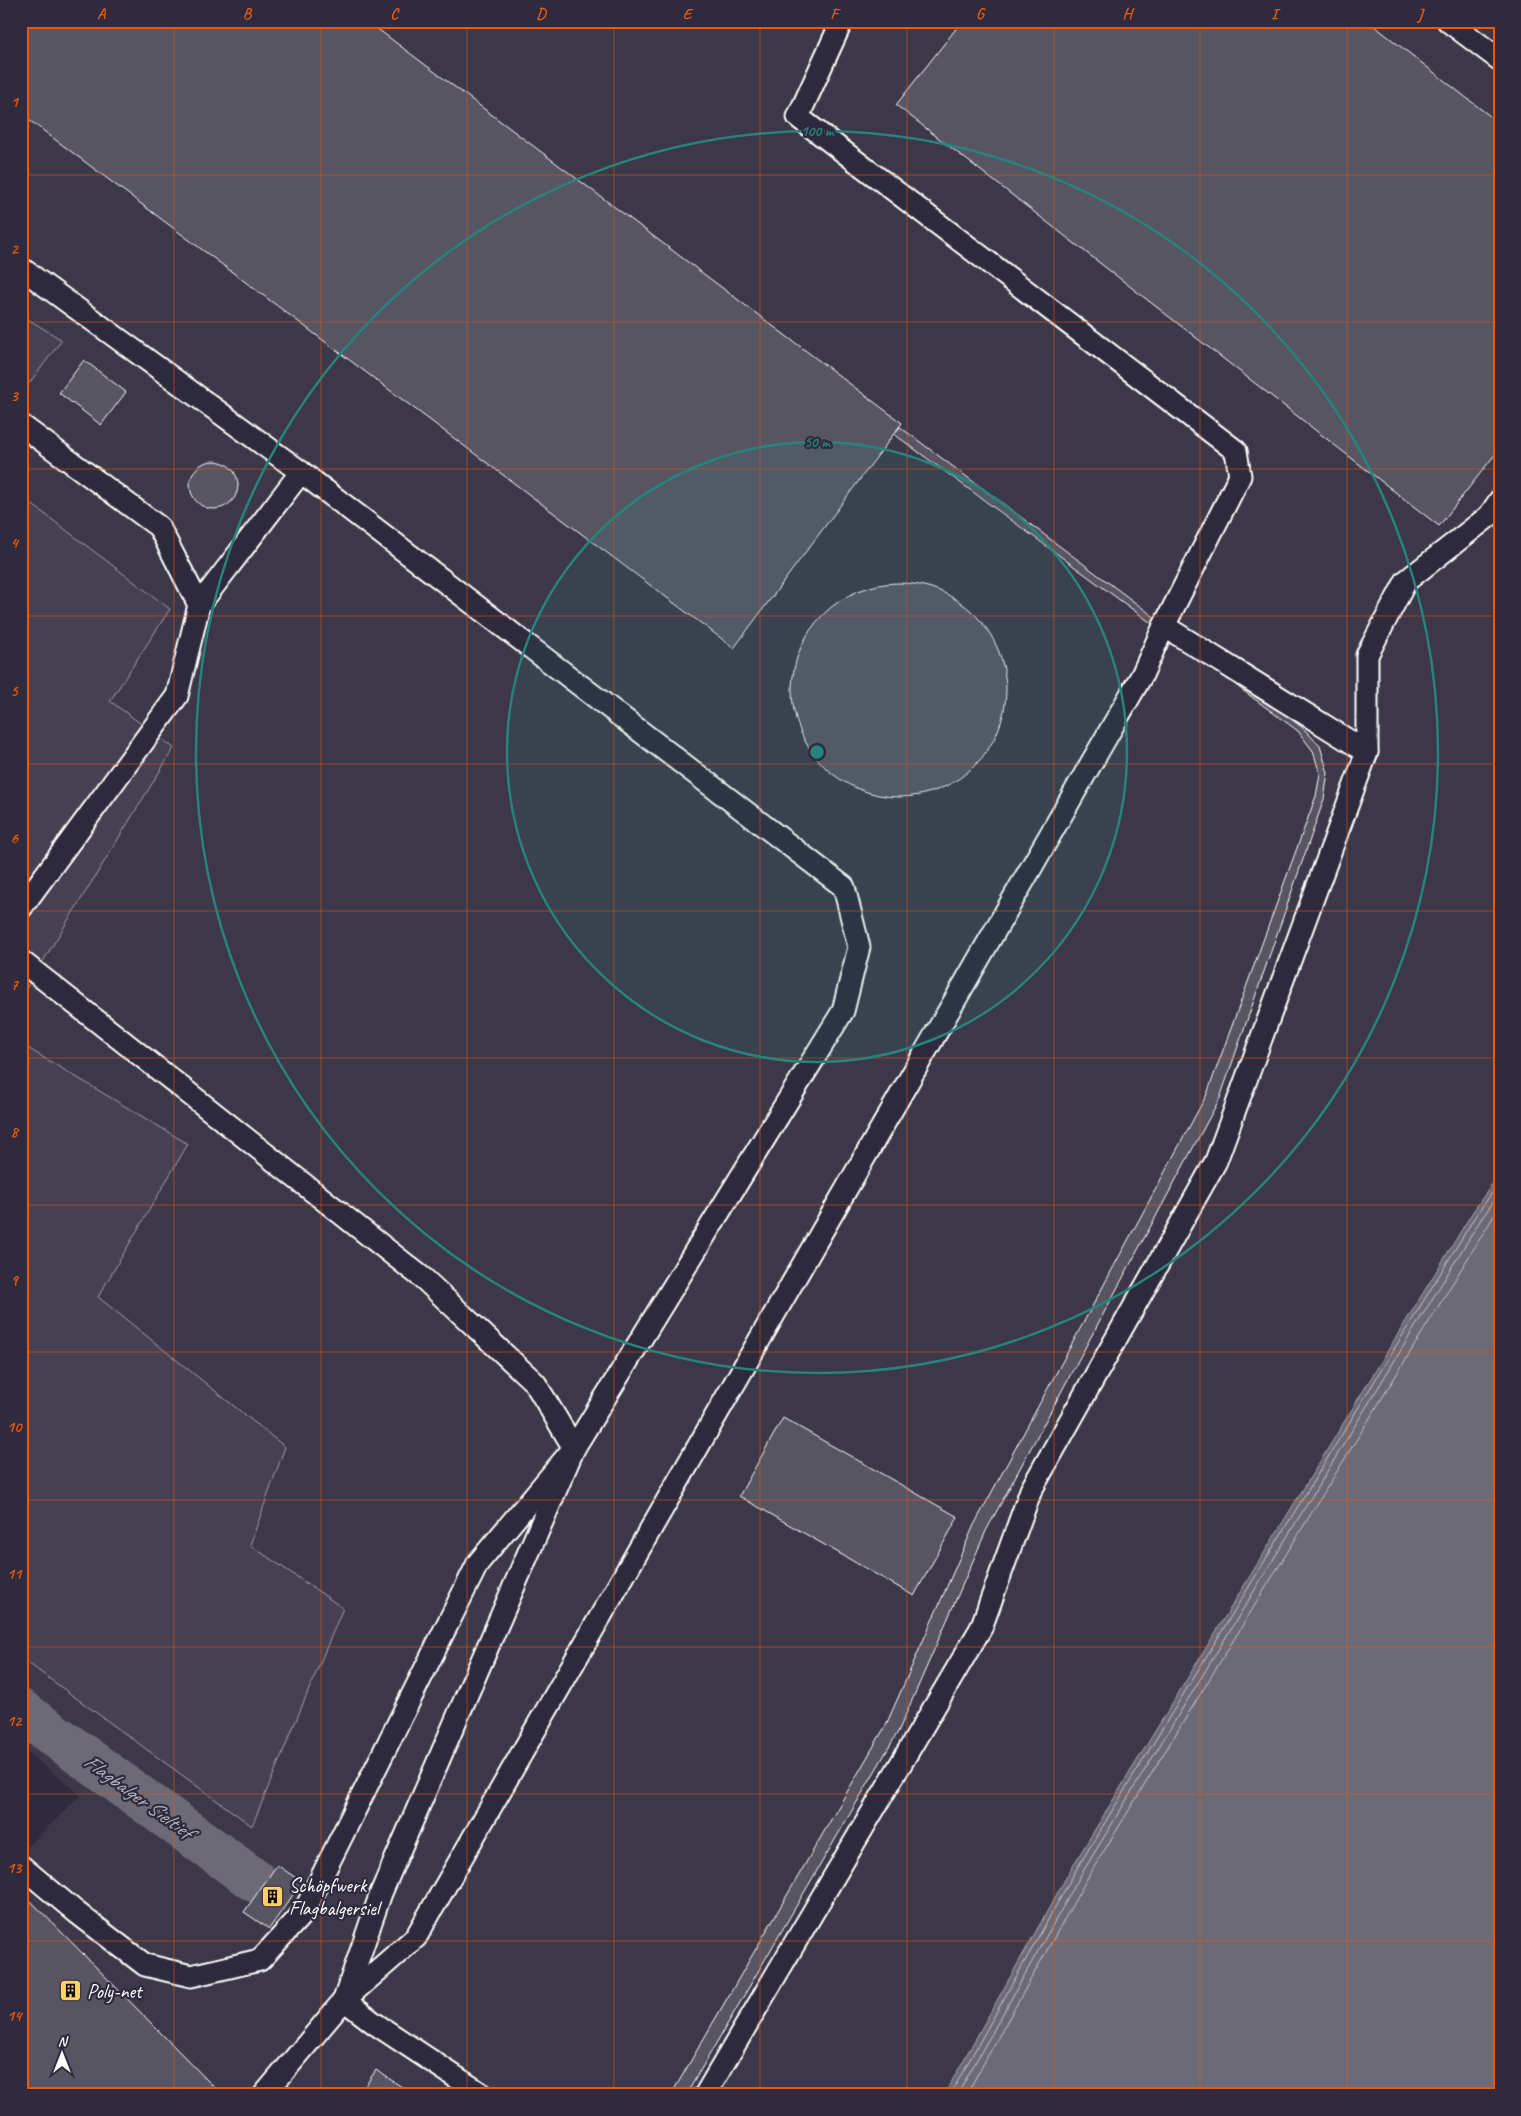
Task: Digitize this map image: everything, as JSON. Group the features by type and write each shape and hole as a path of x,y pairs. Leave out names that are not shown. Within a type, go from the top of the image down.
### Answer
{"lane":[{"path":"264,2095 344,2000 416,1937 1142,675 1164,626 1240,476 1236,452 798,116 842,21"},
{"path":"1448,21 1500,60"},
{"path":"21,268 301,472 844,886 859,947 843,1011 574,1448 381,1894 344,2000"},
{"path":"21,425 159,527 199,606"},
{"path":"21,908 177,696 199,606 301,472"},
{"path":"705,2095 981,1628 1031,1490 1216,1161 1367,752 1367,654 1406,581 1489,516 1500,500"},
{"path":"1164,626 1367,752"},
{"path":"21,961 424,1279 535,1383 574,1448"},
{"path":"21,1866 76,1912 145,1965 191,1976 260,1960 304,1912 478,1563 574,1448"},
{"path":"344,2000 374,2023 483,2095"}],"shaded area":[{"path":"21,21 1500,21 1500,1173 1472,1213 1072,1867 944,2095 21,2095 21,1853 81,1795 21,1747"},
{"path":"21,315 62,340 21,394"},
{"path":"21,496 170,609 110,701 174,748 21,997"},
{"path":"21,1044 188,1144 98,1297 285,1447 250,1545 343,1608 252,1826 21,1658"}],"water":[{"path":"1500,1173 1500,2095 944,2095 1072,1867 1472,1213"}],"building":[{"path":"21,21 367,21 902,423 734,648 21,114"},
{"path":"962,21 1368,21 1500,124 1500,448 1439,526 896,105"},
{"path":"84,360 126,392 101,425 59,393"},
{"path":"900,427 1303,728 1320,746 1328,773 1324,799 1220,1098 986,1531 899,1730 686,2095 671,2095 886,1725 974,1525 1207,1094 1316,796 1320,774 1313,751 1298,731 894,434"},
{"path":"214,461 223,463 231,468 236,476 238,485 236,494 231,502 223,507 214,509 205,507 197,502 192,494 190,485 192,476 197,468 205,463"},
{"path":"899,583 930,588 949,596 967,608 981,622 993,640 1001,659 1006,690 1001,721 993,740 981,758 967,772 949,784 930,792 899,797 868,792 849,784 831,772 817,758 805,740 797,721 792,690 797,659 805,640 817,622 831,608 849,596 868,588"},
{"path":"783,1418 958,1517 914,1596 739,1496"},
{"name":"Schöpfwerk Flagbalgersiel","path":"277,1865 302,1882 269,1929 244,1912"},
{"name":"Poly-net","path":"21,1891 218,2091 215,2095 21,2095"},
{"path":"376,2070 414,2095 359,2095"}],"waterway":[{"name":"Flagbalger Sieltief","path":"21,1711 254,1880"}],"place":[{"name":"Schöpfwerk Flagbalgersiel","path":"273,1897"},
{"name":"Poly-net","path":"71,1991"}]}
